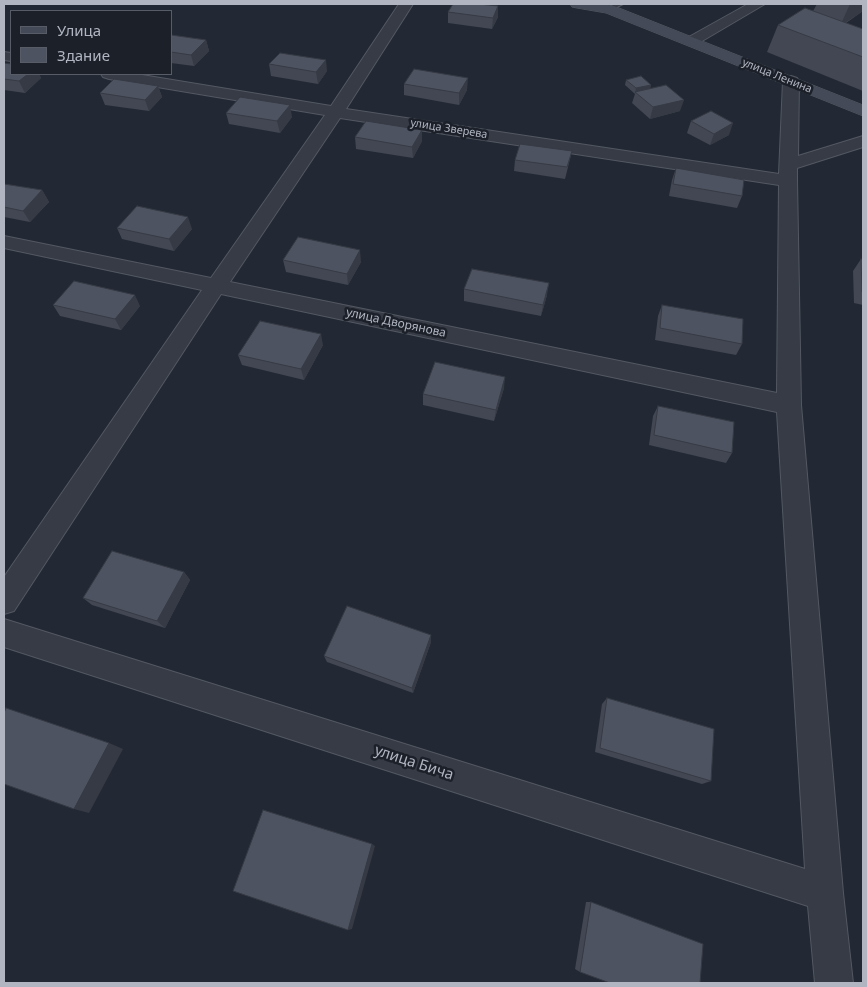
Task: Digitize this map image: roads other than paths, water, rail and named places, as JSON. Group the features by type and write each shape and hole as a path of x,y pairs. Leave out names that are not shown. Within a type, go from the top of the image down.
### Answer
{"street":[{"path":"4,601 216,286 336,112 406,4"},
{"name":"улица Ленина","path":"578,4 613,5 692,41 863,111"},
{"path":"692,41 758,4"},
{"name":"улица Зверева","path":"115,75 336,112 789,173"},
{"path":"791,82 788,405 825,893 834,983"},
{"path":"789,173 863,141"},
{"name":"улица Дворянова","path":"4,242 788,405"},
{"name":"улица Бича","path":"4,633 825,893"}]}
